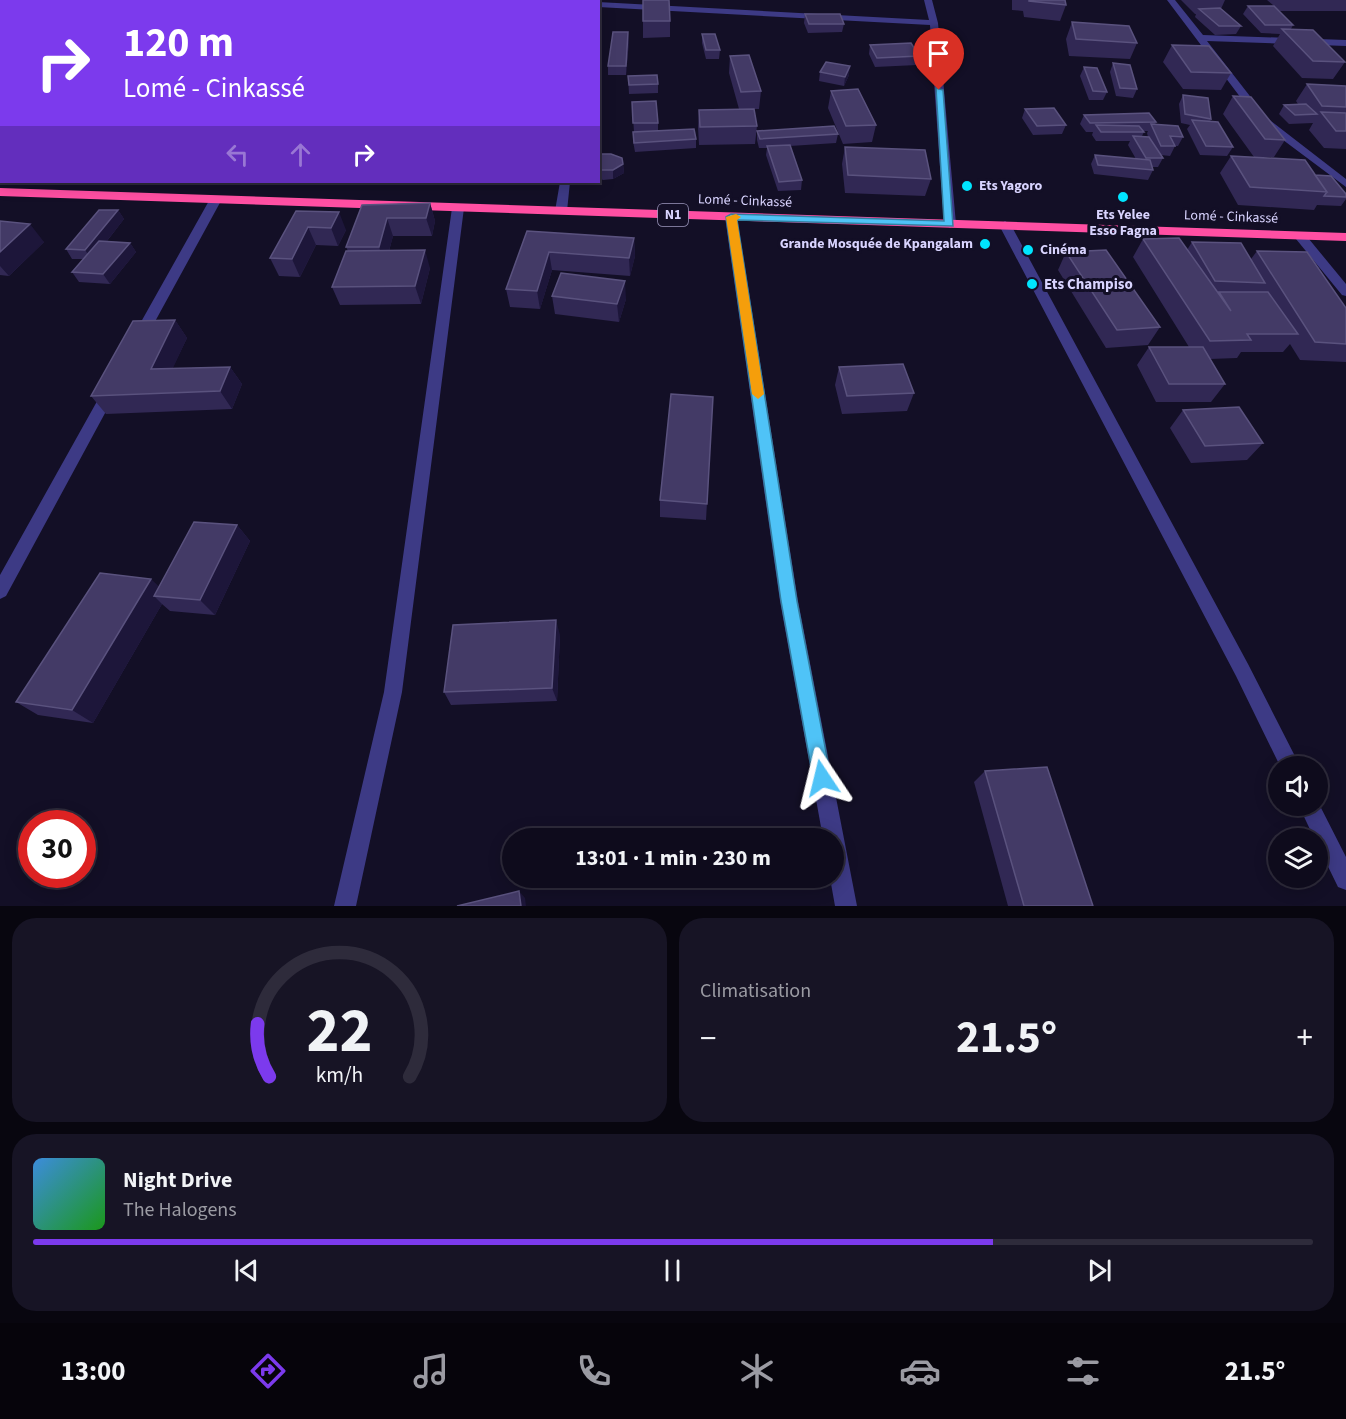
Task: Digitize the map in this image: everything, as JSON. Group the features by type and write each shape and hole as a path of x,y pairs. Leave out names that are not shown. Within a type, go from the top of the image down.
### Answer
{"highway":[{"name":"Lomé - Cinkassé","path":"0,192 1346,237"}],"street":[{"path":"928,0 934,23 950,224"},
{"path":"1171,0 1263,120 1346,184"},
{"path":"600,4 934,23"},
{"path":"1200,38 1346,43"},
{"path":"561,211 565,183"},
{"path":"130,354 216,199"},
{"path":"345,906 393,692 458,208"},
{"path":"731,217 789,601 831,828"},
{"path":"1005,225 1242,670 1285,756"},
{"path":"1300,236 1346,292"},
{"path":"0,591 119,374"},
{"path":"1314,816 1346,879"},
{"path":"843,888 846,906"}],"building":[{"path":"643,0 669,0 670,21 643,21"},
{"path":"1065,0 1066,5 1029,1"},
{"path":"1248,6 1274,6 1293,25 1265,25"},
{"path":"1220,8 1241,26 1219,26 1199,9"},
{"path":"805,14 840,14 844,24 809,24"},
{"path":"1072,22 1129,26 1137,43 1076,39"},
{"path":"1282,29 1313,30 1345,62 1313,61"},
{"path":"613,32 628,32 626,66 608,66"},
{"path":"702,34 715,34 720,50 706,50"},
{"path":"911,43 919,56 877,58 870,45"},
{"path":"1172,45 1209,46 1231,73 1191,72"},
{"path":"749,55 761,91 741,92 730,56"},
{"path":"826,62 850,66 845,77 820,72"},
{"path":"1113,63 1130,65 1137,89 1120,88"},
{"path":"1084,67 1097,68 1107,92 1093,91"},
{"path":"657,75 658,84 629,85 628,76"},
{"path":"1307,84 1346,86 1346,107 1322,106"},
{"path":"858,89 876,125 846,126 831,91"},
{"path":"1183,95 1208,98 1211,119 1185,114"},
{"path":"1233,96 1251,97 1285,140 1265,139"},
{"path":"656,101 658,123 633,123 632,102"},
{"path":"1306,104 1317,114 1295,115 1284,105"},
{"path":"1054,108 1066,125 1037,126 1025,109"},
{"path":"754,109 757,126 700,127 699,110"},
{"path":"1321,112 1346,113 1346,131 1336,131"},
{"path":"1149,113 1156,122 1090,123 1084,115"},
{"path":"1192,120 1218,122 1233,147 1206,146"},
{"path":"1151,124 1178,126 1183,137 1170,136 1175,146 1161,146"},
{"path":"1096,125 1139,126 1144,132 1101,132"},
{"path":"834,126 838,134 760,139 757,131"},
{"path":"694,129 696,139 634,143 633,132"},
{"path":"1133,136 1149,137 1163,158 1146,158"},
{"path":"790,145 802,180 779,182 767,146"},
{"path":"845,147 925,150 931,179 848,175"},
{"path":"611,154 622,158 623,164 613,170 600,170 600,155"},
{"path":"1095,155 1150,160 1153,170 1098,165"},
{"path":"1231,156 1305,160 1327,192 1250,187"},
{"path":"1315,175 1331,176 1346,197 1324,196 1327,192"},
{"path":"430,203 426,218 387,218 379,247 346,247 362,205"},
{"path":"99,210 118,210 85,250 66,249"},
{"path":"296,211 339,212 331,228 308,227 292,259 270,258"},
{"path":"0,221 30,224 0,252"},
{"path":"527,231 634,238 629,258 549,252 537,291 506,289"},
{"path":"1179,238 1231,311 1219,292 1268,292 1298,334 1247,334 1251,340 1210,341 1143,239"},
{"path":"99,241 130,243 103,274 72,272"},
{"path":"1192,242 1241,243 1265,283 1215,281"},
{"path":"425,250 415,286 332,287 346,251"},
{"path":"1106,250 1160,327 1117,330 1066,252"},
{"path":"1257,251 1307,252 1346,308 1346,344 1315,342"},
{"path":"561,273 625,281 617,304 552,296"},
{"path":"175,320 151,369 230,367 220,391 91,396 133,321"},
{"path":"1149,347 1203,347 1225,384 1169,384"},
{"path":"903,364 914,393 847,396 839,367"},
{"path":"671,394 713,397 707,504 660,500"},
{"path":"1239,407 1263,443 1205,446 1183,410"},
{"path":"194,522 237,525 200,600 154,596"},
{"path":"100,573 151,579 72,710 16,702"},
{"path":"556,620 552,688 444,692 453,625"},
{"path":"1047,767 1093,906 1024,906 985,771"},
{"path":"519,891 521,906 457,906"}],"slow traffic":[{"path":"736,217 731,217 758,394"}],"place":[{"name":"Ets Yagoro","path":"967,186"},
{"name":"Ets Yelee Esso Fagna","path":"1123,197"},
{"name":"Grande Mosquée de Kpangalam","path":"985,244"},
{"name":"Cinéma","path":"1028,250"},
{"name":"Ets Champiso","path":"1032,284"}],"route":[{"path":"822,778 789,601 731,217 950,224 939,90"}]}
